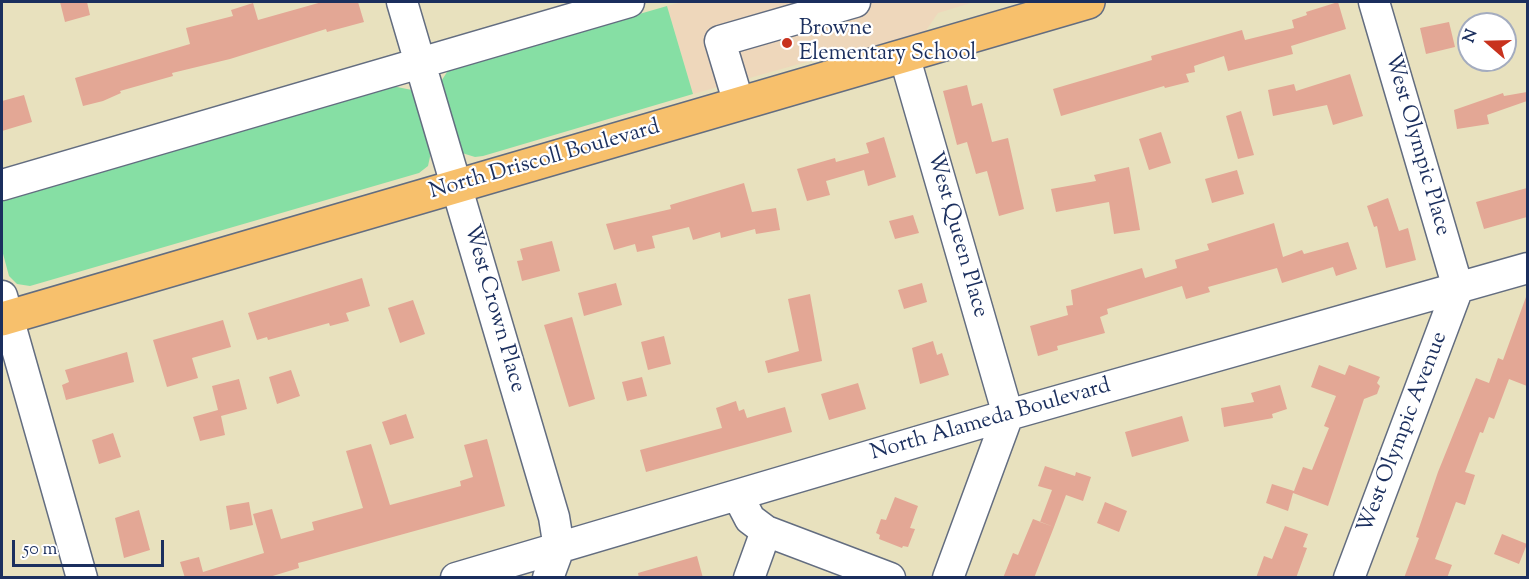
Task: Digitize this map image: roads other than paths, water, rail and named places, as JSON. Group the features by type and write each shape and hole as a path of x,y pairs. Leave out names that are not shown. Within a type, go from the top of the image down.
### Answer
{"main road":[{"name":"North Driscoll Boulevard","path":"3,311 457,187 1088,2"}],"street":[{"name":"West Crown Place","path":"402,2 554,517 559,548"},
{"path":"2,185 629,2"},
{"path":"739,104 720,41 855,2"},
{"name":"West Olympic Place","path":"1374,2 1458,288"},
{"name":"West Queen Place","path":"904,55 1008,415"},
{"name":"North Alameda Boulevard","path":"456,578 1008,415 1527,268"},
{"name":"West Olympic Avenue","path":"1349,578 1458,288"},
{"path":"3,311 82,578"},
{"path":"948,578 1008,415"},
{"path":"738,496 750,519 766,531 890,578"},
{"path":"749,578 766,531"},
{"path":"548,578 559,548"}],"place":[{"name":"Browne Elementary School","path":"787,43"}]}
